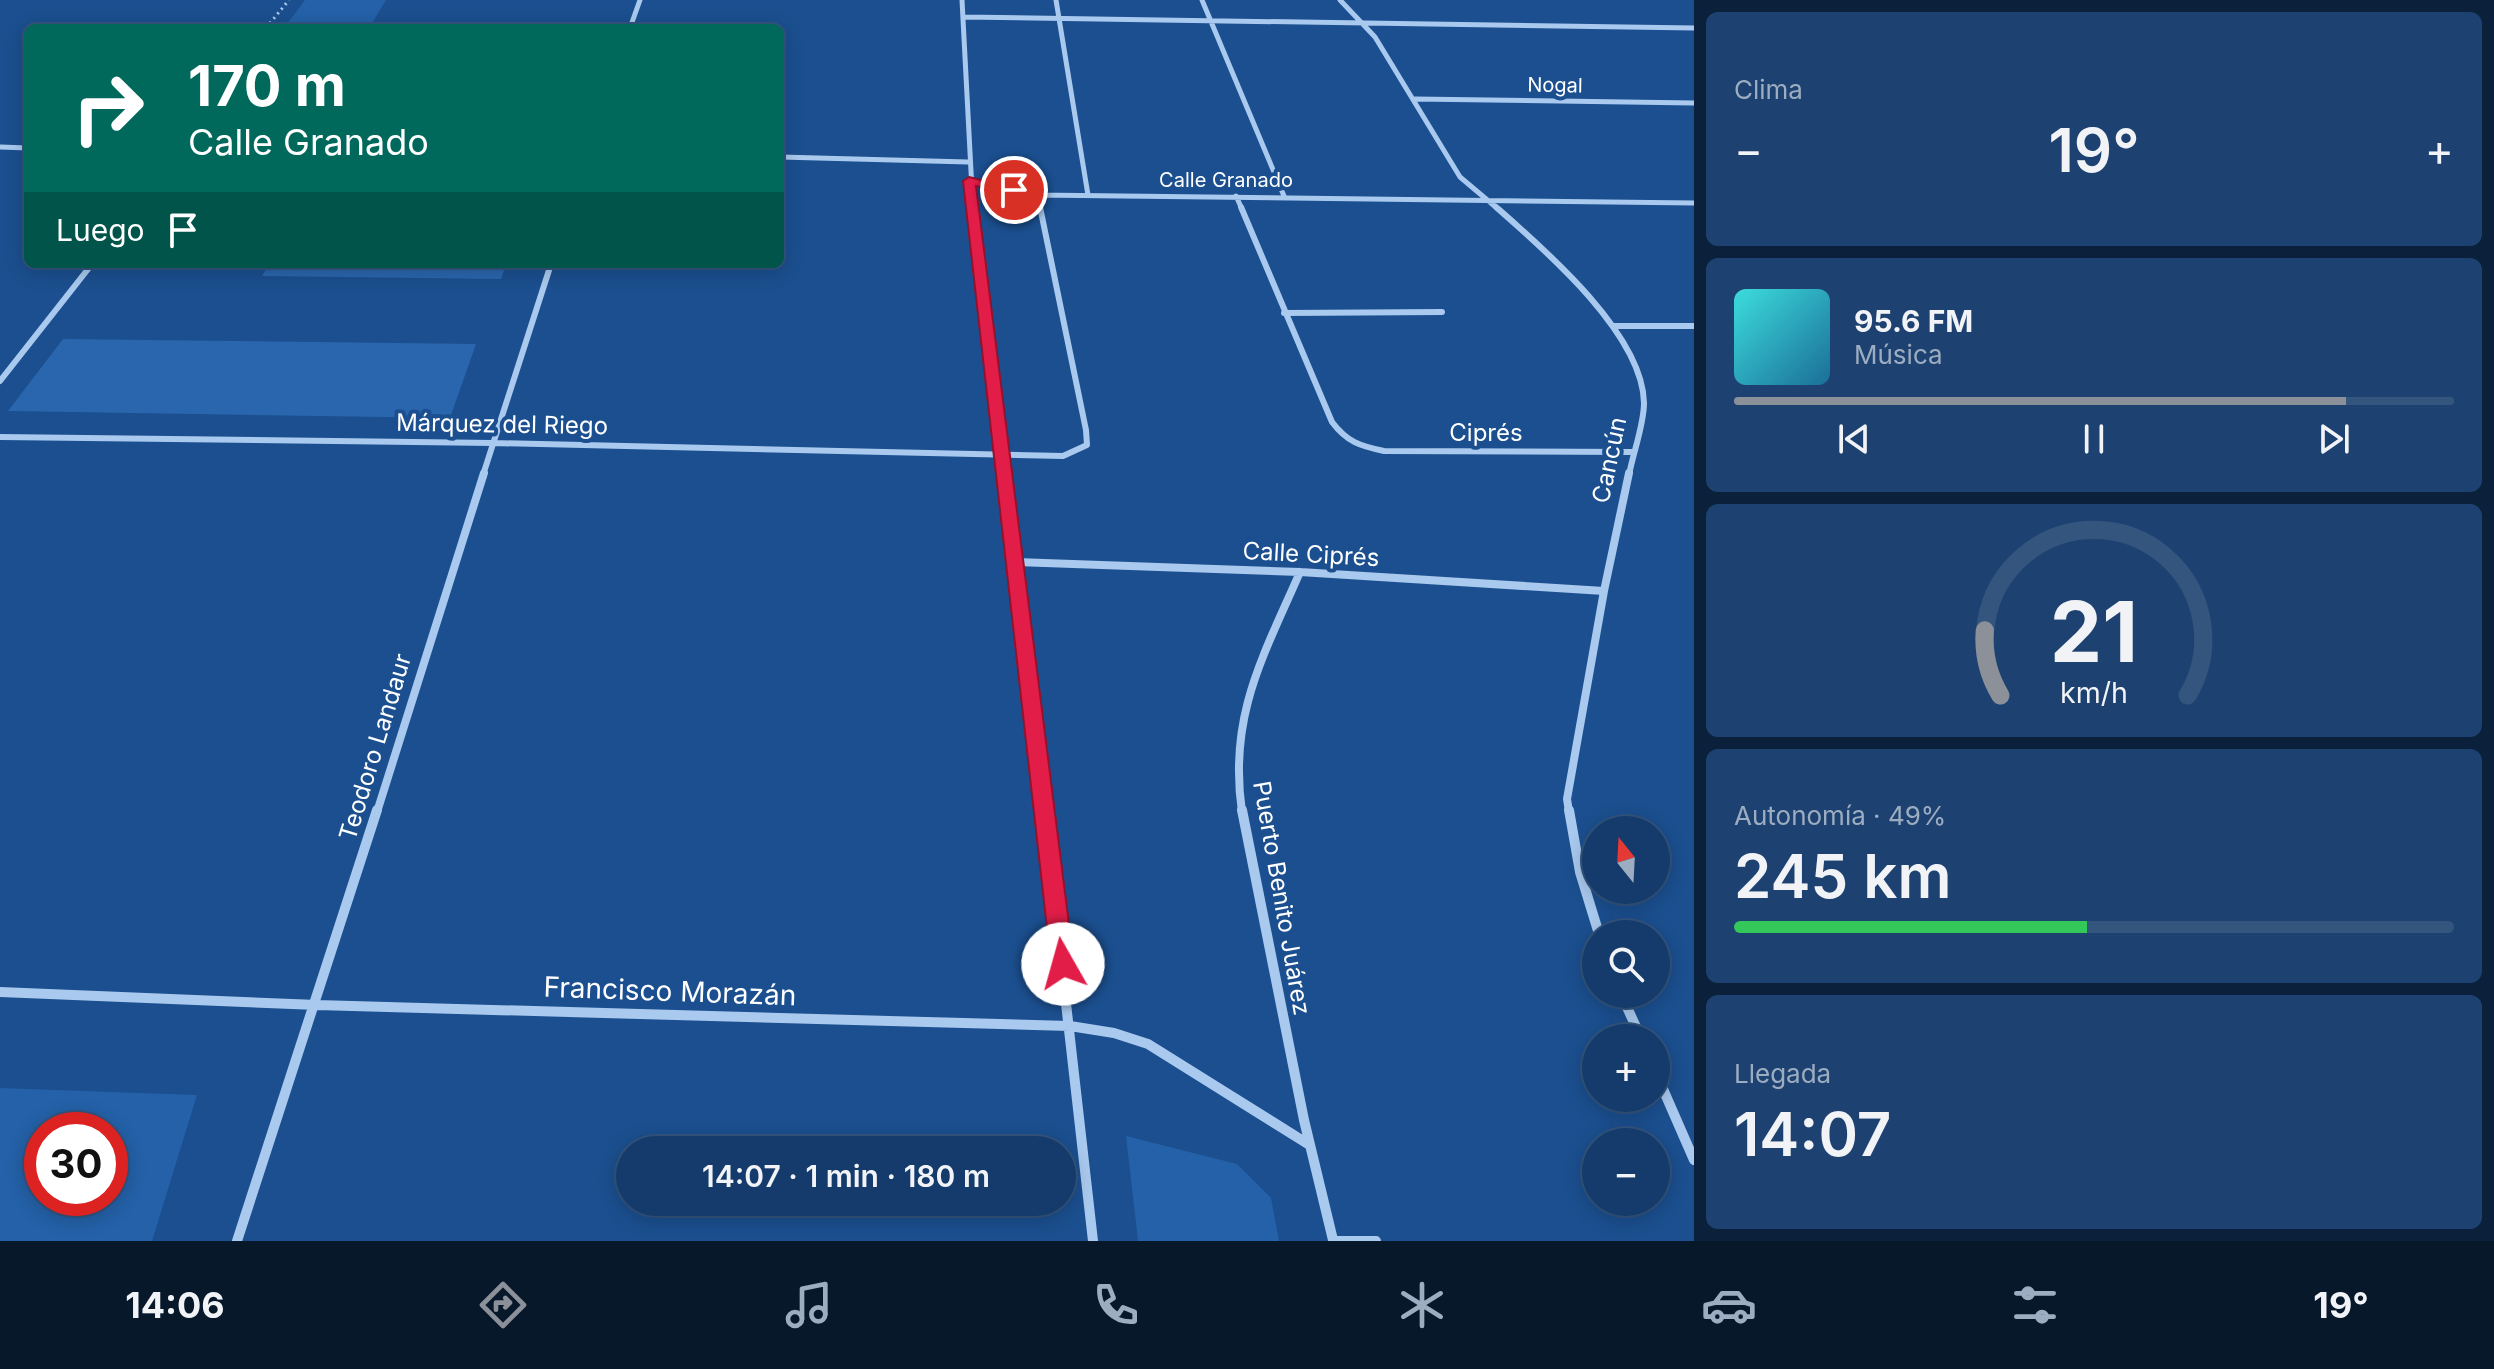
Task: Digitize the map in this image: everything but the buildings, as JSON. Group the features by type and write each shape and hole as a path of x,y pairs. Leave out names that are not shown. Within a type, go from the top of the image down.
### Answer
{"street":[{"path":"631,24 640,0"},
{"path":"962,0 969,181 1004,454 1093,1241"},
{"path":"1056,0 1088,195"},
{"path":"1202,0 1284,196"},
{"name":"Cancún","path":"1340,0 1375,37 1460,177 1550,254 1613,326 1636,369 1644,403 1604,591 1567,799 1580,872 1595,920"},
{"path":"963,17 1694,28"},
{"name":"Nogal","path":"1415,99 1694,103"},
{"path":"0,147 24,148"},
{"path":"784,157 968,162"},
{"name":"Calle Granado","path":"969,181 1037,195 1694,203"},
{"name":"Márquez del Riego","path":"0,437 493,443 1063,456 1087,445 1086,430 1037,195"},
{"path":"1236,196 1284,313 1442,312"},
{"path":"0,381 89,268"},
{"name":"Teodoro Landaur","path":"237,1241 317,1005 550,268"},
{"name":"Ciprés","path":"1284,313 1320,401 1343,437 1358,446 1384,451 1632,452"},
{"path":"1613,326 1694,326"},
{"name":"Calle Ciprés","path":"1016,562 1300,572 1604,591"},
{"name":"Puerto Benito Juárez","path":"1300,572 1246,702 1237,756 1244,820 1308,1144 1333,1241"},
{"name":"Francisco Morazán","path":"0,992 317,1005 1070,1026 1114,1033 1148,1044 1308,1144"},
{"path":"1670,1105 1694,1160"},
{"path":"1333,1241 1376,1241"}],"path":[{"path":"269,24 289,0"}],"shaded area":[{"path":"305,0 386,0 371,24 287,24"},
{"path":"0,1088 197,1095 152,1241 0,1241"},
{"path":"1126,1136 1237,1164 1271,1198 1279,1241 1138,1241"}],"route":[{"path":"1014,190 969,181 1063,964"}]}
